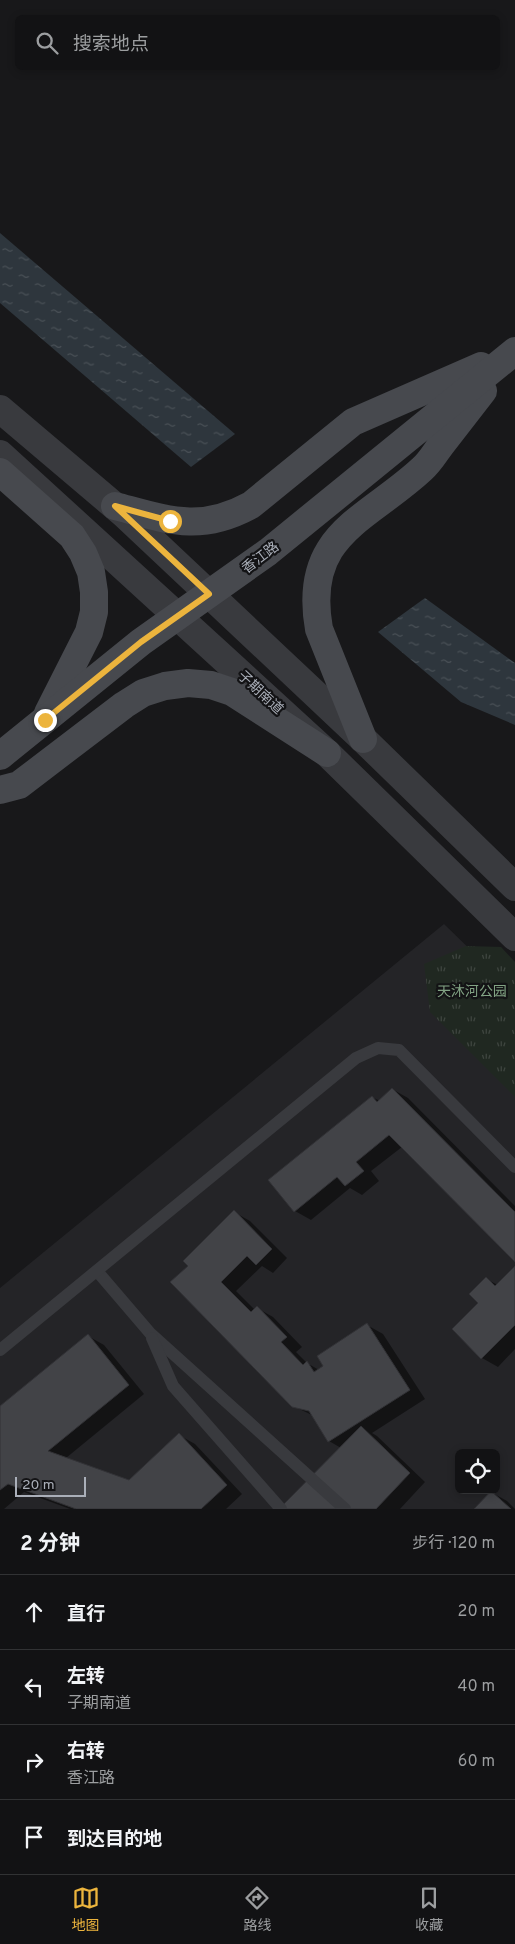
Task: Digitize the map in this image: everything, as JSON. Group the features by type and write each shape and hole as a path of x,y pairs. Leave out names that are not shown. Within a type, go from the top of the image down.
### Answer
{"main road":[{"path":"115,506 170,521 186,522 220,519 236,513 251,505 352,422 514,352"},
{"path":"364,739 319,629 316,600 320,572 327,554 350,524 423,468 514,352"},
{"name":"香江路","path":"0,756 141,642 268,552 514,352"},
{"path":"0,472 72,536 83,553 91,572 94,612 89,632 45,720"},
{"path":"0,790 19,785 124,704 143,693 165,686 188,683 210,685 232,692 327,754"}],"street":[{"path":"0,409 115,506 364,739 515,887"},
{"name":"子期南道","path":"0,454 327,754 515,937"}],"lane":[{"path":"0,1350 356,1058 378,1048 399,1050 515,1167"},
{"path":"97,1271 150,1333 345,1509"},
{"path":"150,1333 173,1386 281,1509"}],"shaded area":[{"path":"444,924 515,993 515,1509 0,1509 0,1288"}],"green space":[{"name":"天沐河公园","path":"466,946 501,947 515,962 515,1097 430,1012 424,964"}],"water":[{"path":"0,233 235,434 191,467 0,303"},
{"path":"425,598 515,663 515,725 461,702 378,632"}],"building":[{"path":"392,1088 515,1212 515,1262 389,1135 356,1162 364,1171 345,1186 337,1177 294,1212 268,1180 372,1096 377,1102"},
{"path":"234,1210 272,1249 256,1265 247,1256 221,1282 251,1312 257,1306 287,1337 281,1342 303,1365 307,1361 314,1372 323,1366 317,1356 367,1323 410,1390 328,1442 309,1411 292,1407 170,1282 188,1266 183,1261"},
{"path":"515,1266 515,1325 481,1359 452,1329 478,1303 469,1294 486,1277 495,1286"},
{"path":"88,1334 129,1385 48,1451 129,1480 179,1433 227,1485 201,1509 76,1509 8,1484 0,1490 0,1406"},
{"path":"361,1426 410,1473 376,1509 279,1509"},
{"path":"488,1494 494,1494 511,1509 474,1509"}],"route":[{"path":"45,720 141,642 209,594 115,506 170,521"}]}
